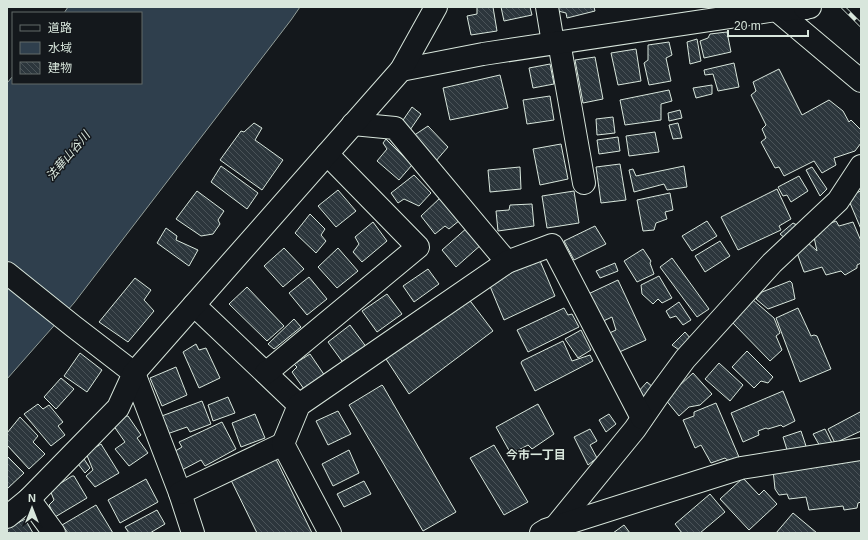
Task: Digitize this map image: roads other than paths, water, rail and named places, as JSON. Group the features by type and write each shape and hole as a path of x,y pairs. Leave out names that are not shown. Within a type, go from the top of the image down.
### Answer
{"street":[{"path":"7,517 29,499 118,408 134,373 400,70 436,7"},
{"path":"547,7 556,43 584,183"},
{"path":"400,70 483,54 774,8 808,8"},
{"path":"774,8 861,81"},
{"path":"353,124 395,128 507,262"},
{"path":"266,373 418,247 327,154"},
{"path":"547,531 635,429 657,396 685,359 772,263 838,201 861,166"},
{"path":"180,493 283,444 300,405 507,262 552,245 642,418"},
{"path":"7,273 134,373 180,493 193,533"},
{"path":"194,305 300,405"},
{"path":"283,444 330,533"},
{"path":"547,531 742,468 861,448"},
{"path":"29,499 54,533"}],"water":[{"name":"法華山谷川","path":"68,7 300,7 74,303 7,379 7,83 12,77 12,84 142,84 142,12 65,12"}],"railway":[{"path":"843,7 861,25"}],"district":[{"name":"今市一丁目","path":"536,455"}]}
